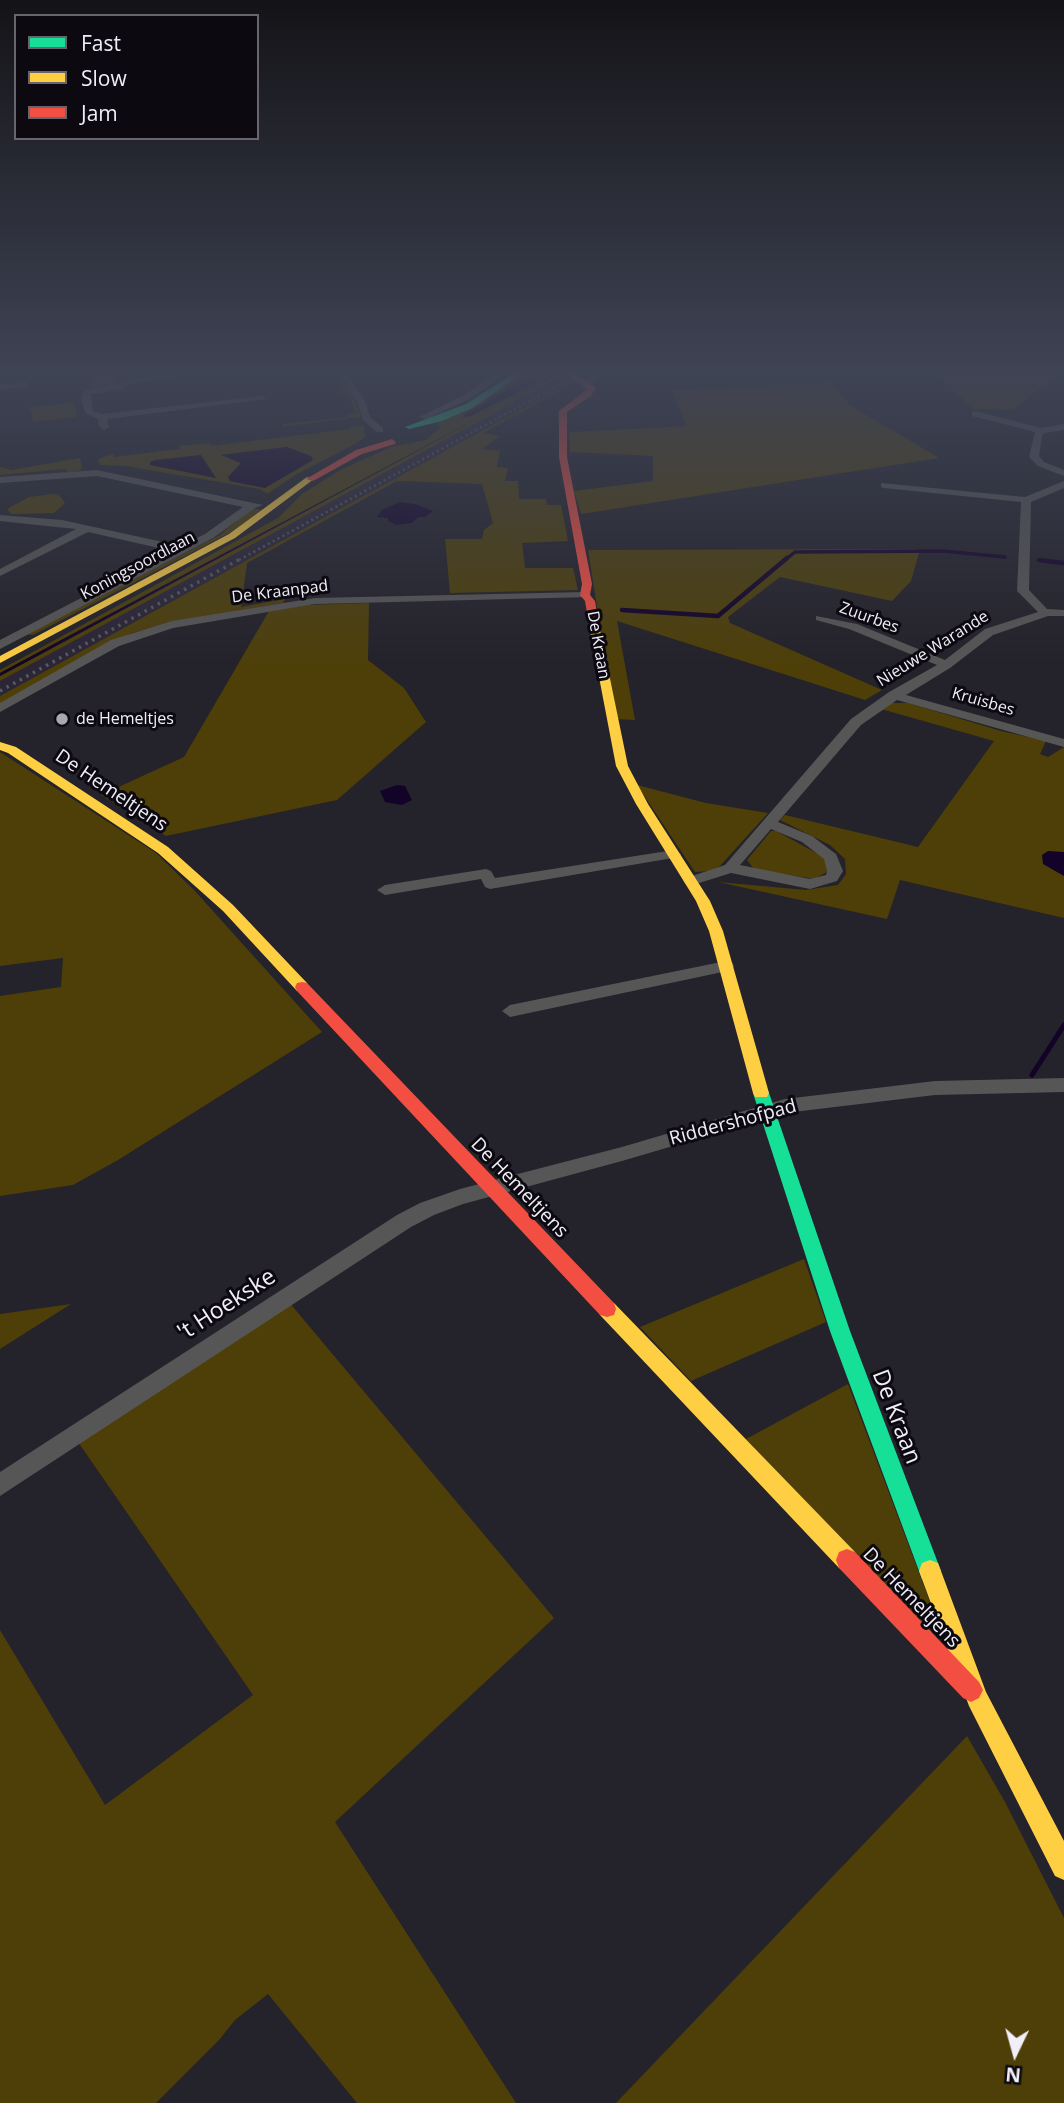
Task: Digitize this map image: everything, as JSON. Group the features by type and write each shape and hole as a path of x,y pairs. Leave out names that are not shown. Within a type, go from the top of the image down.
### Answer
{"street":[{"name":"Koningsoordlaan","path":"0,660 232,536 301,484 331,468"},
{"name":"De Kraan","path":"565,468 587,584 585,595 590,601 622,766 642,804 691,881 716,931 766,1112 840,1331 978,1698 1064,1867"},
{"path":"0,480 88,473 251,505 272,506"},
{"path":"884,485 1026,500 1064,484"},
{"path":"1026,500 1023,591 1044,612 1064,613"},
{"name":"Koningsoordlaan","path":"0,645 219,530 251,505"},
{"path":"0,518 87,527 182,550"},
{"path":"0,573 87,527"},
{"name":"De Kraanpad","path":"0,708 116,643 172,625 315,601 585,595"},
{"name":"Nieuwe Warande","path":"730,868 856,722 893,695 946,665 989,632 1042,616 1044,612"},
{"name":"Zuurbes","path":"820,618 853,626 946,665"},
{"path":"0,630 32,642"},
{"name":"Kruisbes","path":"893,695 1064,743"},
{"name":"De Hemeltjens","path":"0,746 12,750 185,867 228,908 492,1190 978,1698"},
{"path":"691,881 730,868 810,884 823,883 832,878 835,872 831,857 807,839 769,823"},
{"path":"385,890 486,874 490,884 674,854"},
{"path":"510,1011 726,967"},
{"name":"Riddershofpad","path":"492,1190 785,1106 935,1088 1064,1086"},
{"name":"'t Hoekske","path":"0,1485 404,1221 460,1197 492,1190"}],"shaded area":[{"path":"0,468 82,468 78,471 66,472 66,469 0,475"},
{"path":"138,468 237,468 230,476 230,481 248,485 298,468 308,468 267,494 260,489"},
{"path":"166,468 210,468 216,478"},
{"path":"236,468 299,468 265,488 230,481 228,477"},
{"path":"385,468 0,673 0,670 278,518 302,494 340,470"},
{"path":"385,468 0,676 0,673"},
{"path":"386,468 393,468 0,681 0,676"},
{"path":"393,468 414,468 0,696 0,681"},
{"path":"414,468 508,468 505,481 518,481 519,499 546,499 547,505 561,505 568,541 522,543 525,568 573,568 578,590 450,593 445,539 482,539 484,530 493,523 482,484 397,481 247,563 241,607 285,599 283,603 174,622 132,633 0,705 0,696"},
{"path":"653,468 874,468 581,514 574,491 653,481"},
{"path":"59,495 65,503 54,513 11,514 7,509 29,497"},
{"path":"400,502 433,511 425,517 418,517 412,523 396,525 388,521 388,518 377,517 382,510"},
{"path":"252,508 262,510 235,530 33,635 26,634 220,535"},
{"path":"917,549 919,553 911,581 892,601 780,577 728,617 730,623 882,690 865,700 617,621 635,720 615,719 588,550"},
{"path":"369,603 368,660 404,688 426,722 337,800 166,836 101,795 184,757 269,611 307,605"},
{"path":"891,703 908,703 1001,731 1046,741 1040,754 1048,757 1064,747 1064,918 900,880 887,919 718,882 806,890 838,885 846,874 845,859 830,845 780,820 785,815 918,847 994,741 881,709"},
{"path":"0,752 156,853 194,890 322,1032 118,1160 73,1185 0,1196 0,996 61,987 63,958 0,966"},
{"path":"397,785 405,786 412,800 402,805 385,802 380,791"},
{"path":"637,785 706,803 768,813 720,866 711,871 695,872"},
{"path":"771,831 776,831 822,856 826,861 827,872 814,879 754,869 747,860"},
{"path":"1048,851 1064,852 1064,876 1043,864 1042,855"},
{"path":"804,1259 826,1322 691,1381 640,1327"},
{"path":"288,1301 554,1618 335,1822 516,2103 357,2103 268,1994 235,2020 219,2040 156,2103 0,2103 0,1630 105,1805 253,1695 76,1439"},
{"path":"71,1304 0,1349 0,1314"},
{"path":"848,1384 930,1602 933,1637 746,1439"},
{"path":"967,1736 1005,1802 1064,1918 1064,2103 616,2103"}],"waterway":[{"path":"785,560 795,552 943,551 1005,557"},
{"path":"622,610 718,616 787,558"},
{"path":"1039,560 1064,563"},
{"path":"1032,1075 1064,1025"}],"railway":[{"path":"239,560 407,468"},
{"path":"0,691 242,558"}],"traffic: fast":[{"path":"761,1093 840,1331 930,1571"}],"traffic: slow":[{"path":"0,660 232,536 310,479"},
{"path":"595,630 622,766 642,804 703,901 716,931 761,1093"},
{"path":"0,746 12,750 163,850 228,908 302,987"},
{"path":"607,1309 847,1560"},
{"path":"930,1571 977,1698 1064,1867"}],"traffic: jam":[{"path":"310,479 330,468"},
{"path":"565,468 587,584 585,595 590,601 595,630"},
{"path":"302,987 607,1309"},
{"path":"847,1560 971,1690"}],"place":[{"name":"de Hemeltjes","path":"62,719"}]}
